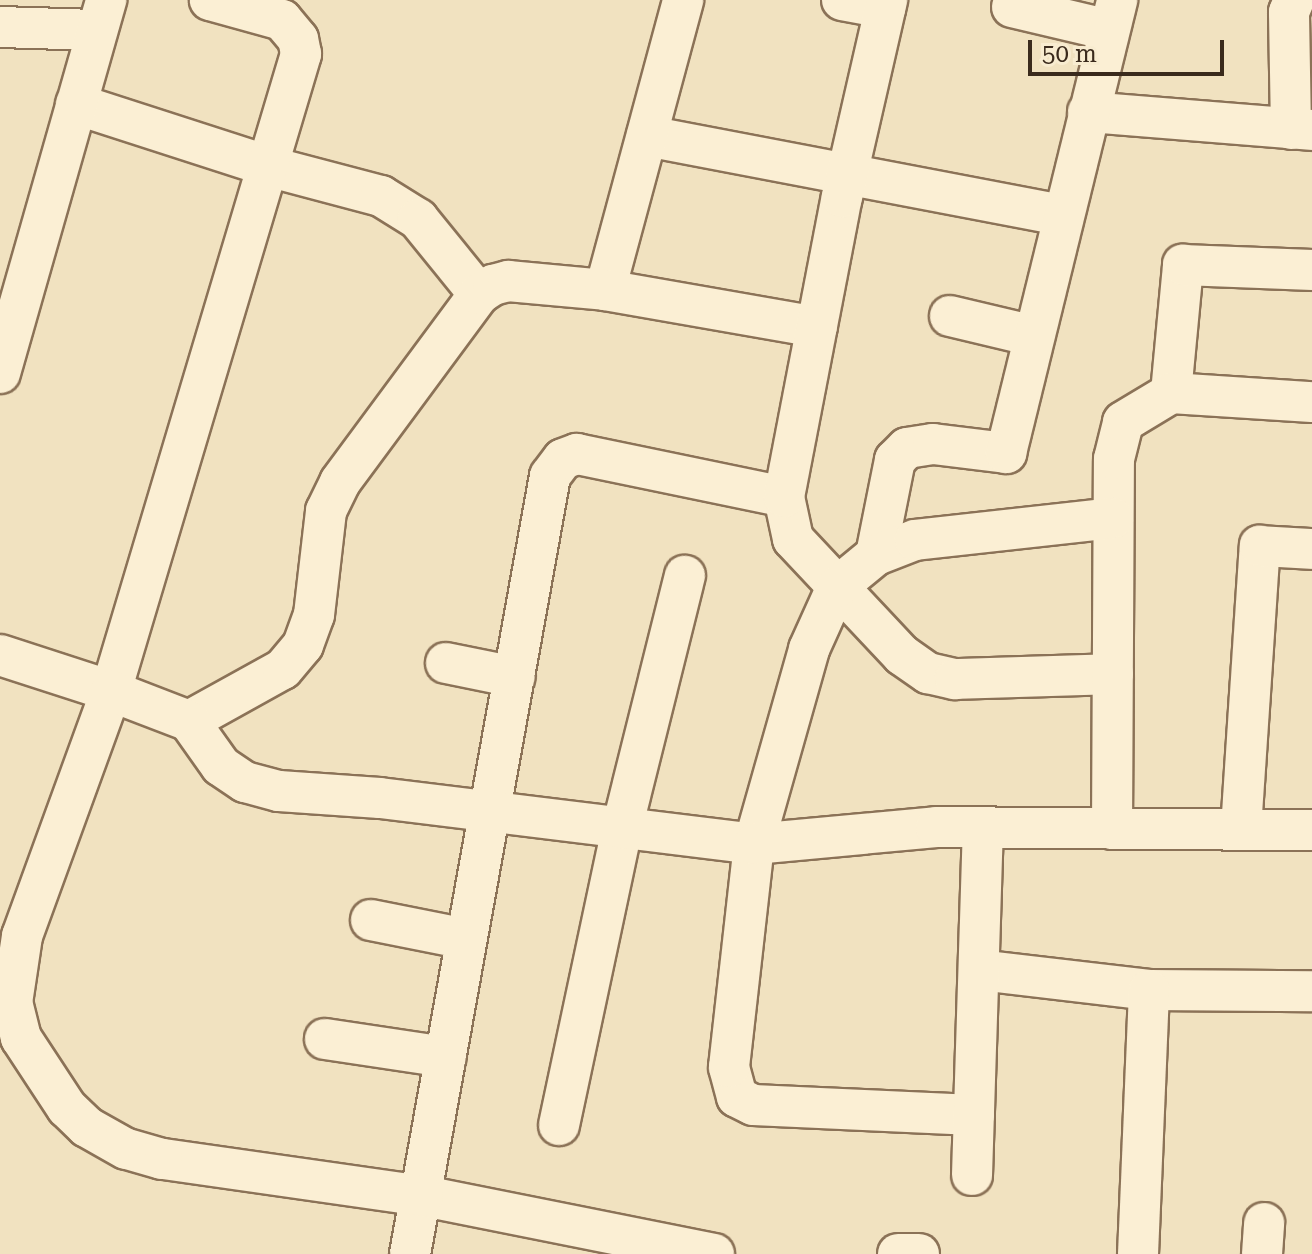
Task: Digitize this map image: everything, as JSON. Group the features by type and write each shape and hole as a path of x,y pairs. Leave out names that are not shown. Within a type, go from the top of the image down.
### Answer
{"street":[{"path":"210,0 282,20 298,39 301,54 271,167 111,691 11,933 14,1019 67,1108 87,1127 126,1149 162,1159 423,1196 714,1254"},
{"path":"605,290 683,0"},
{"path":"842,0 886,4 784,497 793,539 902,655 928,673 955,679 1113,674"},
{"path":"1088,112 1301,130 1289,12 1294,0"},
{"path":"876,555 895,460 907,448 933,444 1006,453 1113,15 1012,7"},
{"path":"0,27 100,15 0,373"},
{"path":"76,104 271,167 381,196 418,219 479,294"},
{"path":"647,136 1063,215"},
{"path":"1171,393 1183,265 1312,270"},
{"path":"189,721 283,669 303,645 314,615 326,511 340,482 479,294 508,281 605,290 817,327"},
{"path":"950,316 1034,336"},
{"path":"1112,829 1114,459 1123,422 1171,393 1312,402"},
{"path":"410,1254 423,1196 550,476 563,459 577,454 784,497"},
{"path":"974,1115 753,1105 737,1097 729,1067 754,844 809,649 837,587 876,555 944,534 1113,518"},
{"path":"1241,829 1260,546 1312,549"},
{"path":"559,1125 622,828 685,576"},
{"path":"0,655 111,691 189,721 221,766 245,782 279,791 490,812 754,844 983,828 1312,830"},
{"path":"446,663 515,677"},
{"path":"972,1175 983,828"},
{"path":"371,920 466,939"},
{"path":"979,970 1149,990 1312,991"},
{"path":"1138,1254 1149,990"},
{"path":"325,1039 446,1057"},
{"path":"898,1254 919,1254"}]}
